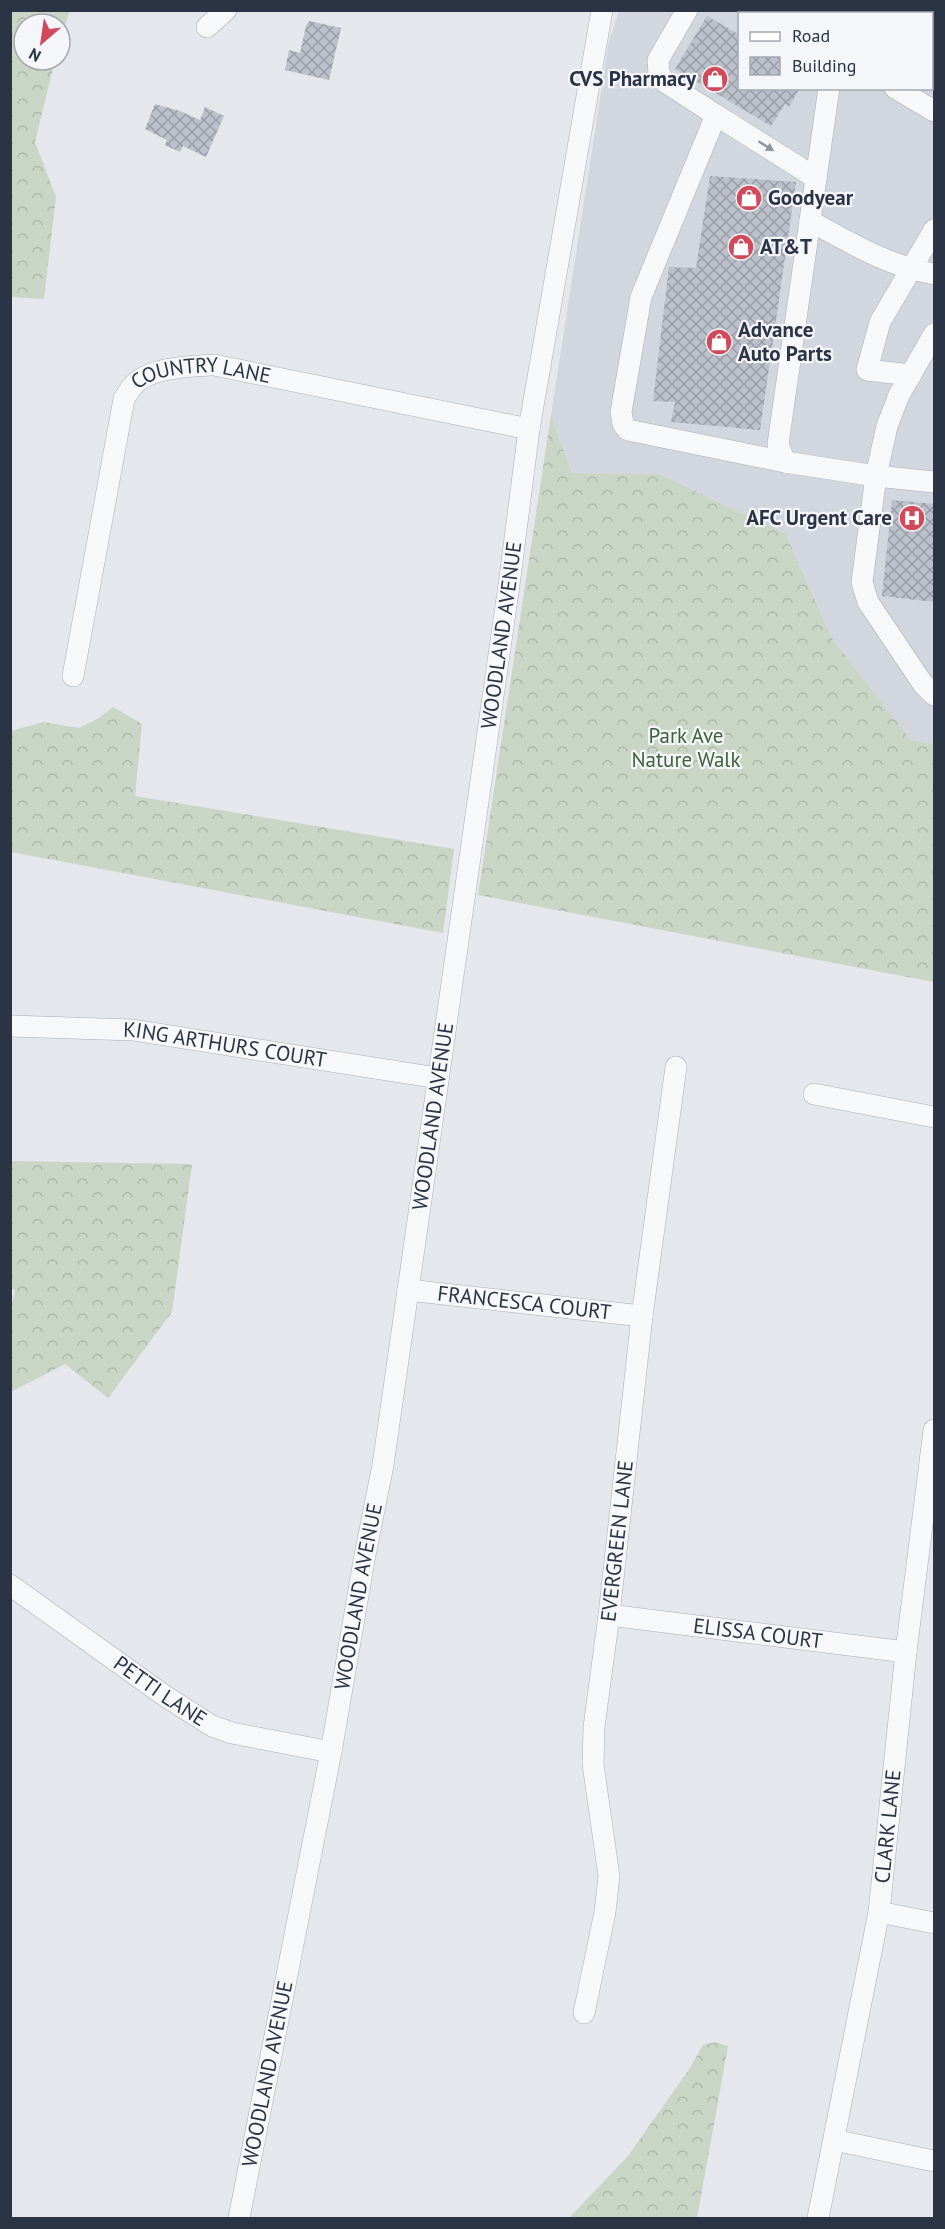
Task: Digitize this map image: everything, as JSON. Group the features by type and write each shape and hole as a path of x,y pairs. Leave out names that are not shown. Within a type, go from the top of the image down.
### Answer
{"street":[{"path":"207,27 226,10"},
{"name":"WOODLAND AVENUE","path":"239,2218 331,1752 383,1465 509,585 529,429 602,10"},
{"path":"687,10 658,60 659,74 664,82 816,178"},
{"path":"785,462 778,444 828,90"},
{"path":"899,90 934,111"},
{"path":"716,115 641,297 621,412 622,424 628,430 785,462 934,482"},
{"path":"810,221 887,262 911,270 934,274"},
{"path":"911,375 867,370 880,322 934,230"},
{"path":"934,334 899,395 887,426 876,476 862,582 868,602 923,684 934,694"},
{"name":"COUNTRY LANE","path":"73,676 124,399 133,385 147,376 178,367 214,365 529,429"},
{"name":"KING ARTHURS COURT","path":"10,1026 133,1030 438,1078"},
{"name":"EVERGREEN LANE","path":"584,2013 605,1912 609,1876 593,1764 594,1727 609,1615 642,1316 676,1067"},
{"path":"814,1094 934,1117"},
{"name":"FRANCESCA COURT","path":"408,1290 642,1316"},
{"name":"CLARK LANE","path":"818,2218 879,1912 906,1652 934,1430"},
{"name":"PETTI LANE","path":"10,1585 165,1696 212,1726 232,1733 331,1752"},
{"name":"ELISSA COURT","path":"609,1615 906,1652"},
{"path":"879,1912 934,1923"},
{"path":"834,2140 934,2161"}],"shaded area":[{"path":"891,10 895,12 738,12 738,90 933,90 934,36 934,744 911,740 833,640 785,533 659,474 572,473 551,415 609,41 619,11"}],"green space":[{"path":"10,11 70,11 12,12 12,72 52,72 35,142 56,197 44,299 11,297"},
{"name":"Park Ave Nature Walk","path":"551,415 572,473 659,474 785,533 833,640 911,740 934,744 934,982 478,895"},
{"path":"113,707 142,724 135,796 454,849 443,933 11,852 11,731 43,722 79,728 99,718"},
{"path":"11,1161 192,1164 172,1312 108,1398 65,1364 11,1392 10,1313 15,1290 10,1288"},
{"path":"716,2042 728,2046 697,2218 569,2218 628,2156 690,2068 703,2045"}],"building":[{"name":"CVS Pharmacy","path":"707,16 738,34 738,90 799,90 789,107 785,104 771,126 675,69"},
{"path":"309,21 341,28 329,80 285,70 289,50 300,53"},
{"path":"155,104 200,120 205,107 224,116 206,157 183,146 180,152 165,145 167,140 145,129"},
{"path":"710,176 796,182 760,430 671,422 675,402 653,401 669,267 696,268"},
{"path":"892,500 934,504 934,602 882,596"}],"place":[{"name":"CVS Pharmacy","path":"715,79"},
{"name":"Goodyear","path":"749,198"},
{"name":"AT&T","path":"741,247"},
{"name":"Advance Auto Parts","path":"719,342"},
{"name":"AFC Urgent Care","path":"912,518"}]}
